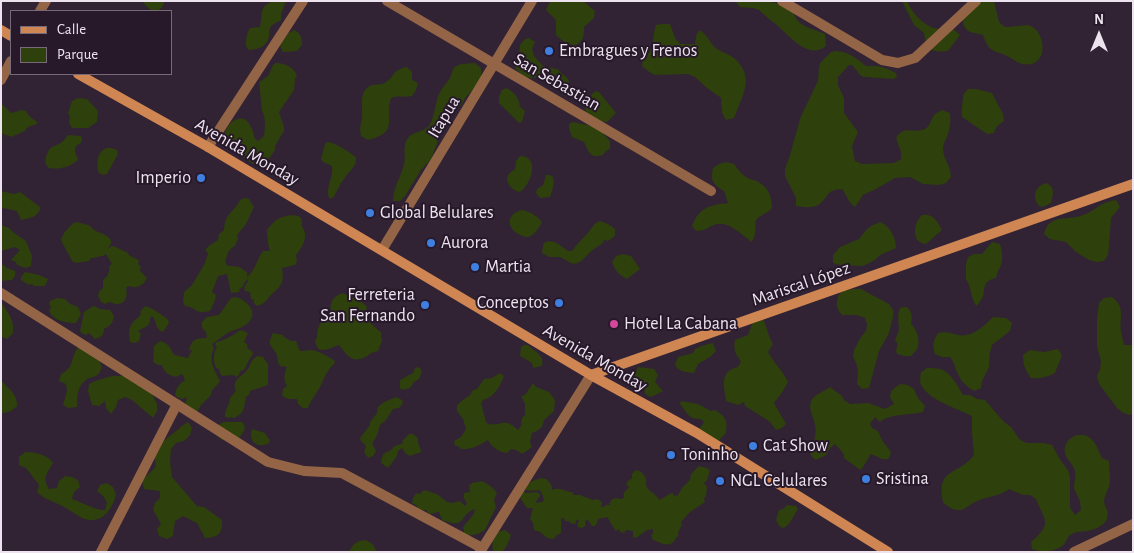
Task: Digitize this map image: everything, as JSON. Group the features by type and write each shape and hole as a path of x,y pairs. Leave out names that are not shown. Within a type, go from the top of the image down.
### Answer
{"main road":[{"name":"Avenida Monday","path":"80,75 208,147 591,376 697,433 888,552"},
{"name":"Mariscal López","path":"591,376 1133,184"}],"street":[{"path":"208,147 303,1"},
{"name":"San Sebastian","path":"387,1 710,191"},
{"name":"Itapua","path":"382,250 532,1"},
{"path":"782,1 882,60 898,63 915,58 976,1"},
{"path":"1,80 10,63"},
{"path":"1,293 268,462 304,471 342,473 481,550 591,376"},
{"path":"101,552 177,404"},
{"path":"1074,552 1133,524"}],"green space":[{"path":"143,1 164,1 161,9 157,10 151,10"},
{"path":"275,1 286,1 281,14 281,20 271,27 268,40 264,45 249,50 246,46 250,28 260,27 262,11 266,5"},
{"path":"550,1 583,1 595,11 594,18 584,27 582,40 575,46 565,42 556,35 556,20 546,10"},
{"path":"735,1 770,2 784,5 792,11 800,23 825,34 826,46 820,50 807,49 794,41 759,10 740,7"},
{"path":"902,1 907,1 916,15 930,26 940,29 952,28 960,35 948,51 934,51 928,47 924,33 914,25"},
{"path":"968,1 994,1 999,22 1005,27 1028,25 1034,28 1039,33 1043,48 1038,61 1031,64 1022,64 991,49 983,35 970,32 963,22 964,9"},
{"path":"670,24 675,38 680,44 695,44 699,30 705,34 717,49 734,58 741,65 746,80 734,118 726,120 722,113 721,98 695,77 688,74 654,75 642,66 643,58 652,47 656,25"},
{"path":"294,30 301,36 302,45 297,51 283,52 280,45 282,39"},
{"path":"529,38 535,42 532,49 534,56 542,65 557,69 567,78 569,81 567,88 560,87 542,77 527,77 515,68 514,61 519,55 520,45 525,39"},
{"path":"831,52 848,54 866,66 878,66 888,69 896,73 897,76 894,79 864,77 852,65 849,65 838,77 838,85 844,98 844,113 858,132 852,146 855,161 862,164 894,163 901,159 901,152 896,138 899,134 905,131 925,129 933,116 942,110 950,113 948,134 943,148 951,173 951,177 946,183 939,185 923,184 910,177 895,178 863,195 855,207 842,189 830,192 817,206 796,206 796,198 785,176 785,169 801,116 818,81 820,63"},
{"path":"276,63 288,66 297,75 294,90 279,112 284,131 275,146 275,150 268,160 253,164 224,142 224,135 230,124 238,119 243,119 247,121 255,139 258,141 264,136 265,120 262,111 259,82 268,76 273,65"},
{"path":"475,63 481,68 481,81 456,109 441,114 437,144 431,159 421,170 405,196 400,201 393,201 394,192 404,164 406,141 410,135 425,129 430,124 439,94 454,67 461,64"},
{"path":"407,67 412,72 412,80 418,83 412,96 391,98 389,124 384,133 368,140 361,136 362,101 365,90 370,86 384,83 396,71"},
{"path":"506,88 512,91 519,101 520,107 525,111 522,122 519,123 499,103 499,96 502,90"},
{"path":"968,89 992,93 1003,114 1004,121 997,126 994,133 987,134 962,117 963,95"},
{"path":"596,91 599,92 616,113 607,122 594,120 587,115 586,101"},
{"path":"78,98 87,99 98,111 97,122 88,128 72,128 69,123 70,117 68,113 72,101"},
{"path":"1,103 11,113 22,110 26,111 37,124 11,137 1,133"},
{"path":"572,122 598,128 610,141 610,148 603,155 595,156 590,154 584,142 572,137 569,124"},
{"path":"68,135 81,136 82,140 75,149 78,160 57,169 49,168 45,161 49,150 62,142"},
{"path":"327,142 338,145 356,157 354,166 342,181 333,198 329,198 328,194 332,166 321,159"},
{"path":"107,148 117,150 118,154 107,174 103,175 99,173 99,155"},
{"path":"520,156 526,157 530,161 532,171 528,183 520,192 512,188 508,183 507,177 515,169 516,161"},
{"path":"726,162 734,164 749,179 761,183 767,189 770,196 772,208 756,220 755,234 752,242 724,224 714,225 699,231 696,231 692,226 698,215 706,208 728,203 724,191 717,187 712,179 713,168"},
{"path":"546,175 553,177 552,190 550,197 540,198 536,193 537,189 543,185"},
{"path":"1046,183 1053,189 1053,194 1051,203 1043,207 1037,203 1035,193 1039,187"},
{"path":"1,191 14,194 20,192 40,207 40,210 34,216 21,220 17,211 1,206"},
{"path":"249,199 254,207 246,224 237,235 238,239 235,246 228,253 227,265 241,268 247,272 247,277 263,251 270,251 267,230 278,219 293,215 301,218 305,233 303,245 296,255 297,262 295,265 282,268 283,279 281,285 260,305 257,306 254,300 251,299 250,292 245,291 244,288 248,279 239,292 231,293 227,274 218,276 212,292 216,295 215,300 210,311 201,312 185,306 183,302 184,292 192,285 204,265 208,254 206,249 218,240 219,234 224,230 228,216 240,200"},
{"path":"1116,200 1120,207 1111,218 1108,255 1104,261 1089,260 1076,252 1066,242 1050,239 1044,234 1048,225 1053,221 1085,215 1105,203"},
{"path":"522,210 538,217 542,222 535,233 528,237 515,232 510,225 513,215"},
{"path":"922,215 932,217 937,221 942,230 926,244 918,240 915,232 915,227"},
{"path":"600,221 615,229 615,236 608,241 604,240 580,262 573,264 560,257 549,257 542,253 543,245 549,241 557,243 568,251 572,251 594,225"},
{"path":"78,222 89,225 95,231 109,238 111,243 107,249 112,246 127,252 130,256 139,260 140,271 147,278 139,286 128,286 126,288 127,292 124,302 105,304 101,302 98,296 99,291 103,288 103,280 108,274 109,266 112,264 106,254 91,258 89,261 76,263 72,261 61,239 73,223"},
{"path":"880,222 892,232 896,248 880,255 863,266 833,263 833,255 840,247 859,239 867,229"},
{"path":"1,225 9,228 26,241 32,256 31,266 26,268 17,265 16,262 11,260 20,250 15,247 1,251"},
{"path":"992,242 1000,244 1002,254 1001,265 996,278 988,281 986,284 982,299 976,306 966,279 966,264 968,257 974,254 982,254"},
{"path":"623,254 631,256 640,269 627,279 614,268 612,262 616,256"},
{"path":"1,263 15,271 15,276 12,280 1,281"},
{"path":"25,272 48,279 45,286 29,285 21,280"},
{"path":"861,289 889,304 893,310 889,333 879,351 869,388 862,389 857,384 858,373 853,357 854,350 866,331 867,324 865,318 857,315 842,315 837,305 839,294 845,290"},
{"path":"343,293 365,304 367,307 366,312 360,316 381,332 382,341 378,351 362,359 350,358 339,345 326,350 318,349 315,342 320,324 331,313 332,300"},
{"path":"236,297 246,302 252,310 252,318 244,326 229,332 212,344 214,348 212,365 220,381 196,413 184,409 187,397 182,399 175,396 178,387 185,380 184,377 182,374 176,377 169,374 165,372 162,365 153,362 154,346 160,341 169,346 175,355 188,358 192,350 189,350 193,341 207,338 206,332 202,328 202,322 207,317 219,315 231,298"},
{"path":"1112,297 1119,305 1121,313 1121,332 1124,345 1133,345 1133,414 1129,415 1117,408 1099,384 1097,376 1101,361 1097,347 1099,303 1104,298"},
{"path":"57,298 65,299 70,304 78,307 81,314 76,323 60,321 51,314 49,311 51,307 50,301"},
{"path":"1,302 13,324 13,333 7,339 1,336"},
{"path":"93,306 99,309 110,310 114,316 111,324 104,329 102,336 95,339 89,333 86,335 80,331 84,312"},
{"path":"146,306 163,316 169,323 163,332 160,331 152,316 148,325 138,331 141,334 139,341 135,343 130,342 130,327 140,316 141,310"},
{"path":"907,307 910,311 912,317 911,324 917,332 918,339 917,349 911,356 897,354 896,350 897,342 895,340 899,330 898,315 900,308"},
{"path":"993,317 1006,318 1012,323 1010,331 992,345 989,367 982,381 981,388 974,391 962,381 950,357 942,357 935,354 934,341 938,333 946,332 968,335 973,333"},
{"path":"763,319 773,344 768,352 788,382 774,403 786,424 776,430 769,421 745,406 744,402 738,405 726,401 724,390 725,376 732,369 738,367 741,361 735,351 735,340 748,335 752,324"},
{"path":"241,330 248,333 244,342 253,354 239,375 236,377 233,375 222,376 214,362 217,347 215,344"},
{"path":"273,333 283,335 291,341 296,341 300,351 312,350 324,354 335,361 308,408 303,408 298,404 297,399 287,398 282,395 283,389 287,386 284,377 287,367 280,366 276,353 270,344"},
{"path":"84,343 99,360 102,367 96,376 88,379 80,386 77,396 77,407 69,408 63,405 67,391 66,384 59,381 61,374 70,366 77,349"},
{"path":"713,343 716,351 698,364 694,373 683,371 676,367 678,357 693,353 695,349"},
{"path":"528,345 540,356 543,362 542,366 533,368 532,363 520,356 521,347"},
{"path":"1058,349 1062,355 1055,373 1044,377 1031,378 1023,362 1023,355 1030,350 1044,352"},
{"path":"257,356 263,357 268,364 268,385 250,391 246,397 241,414 234,418 225,417 230,398 236,391 236,381"},
{"path":"417,367 422,371 419,379 410,388 402,390 400,388 400,380 413,373"},
{"path":"638,367 654,369 658,375 655,382 663,391 651,397 645,394 644,387 641,385 634,388 633,378"},
{"path":"927,368 940,369 948,373 963,395 970,395 977,399 985,400 1003,421 1011,427 1020,440 1027,443 1052,445 1068,470 1070,477 1070,508 1075,515 1081,510 1080,502 1074,488 1075,471 1066,456 1065,447 1069,440 1075,436 1083,435 1092,440 1102,458 1109,461 1110,481 1104,499 1105,507 1108,511 1106,521 1096,529 1072,534 1058,548 1050,551 1040,551 1032,549 1031,542 1045,526 1045,522 1036,499 1030,495 1023,495 1009,489 1001,494 975,502 961,510 954,509 945,504 942,491 946,477 968,462 974,455 972,416 939,401 927,393 920,380 921,372"},
{"path":"500,373 504,376 498,388 481,403 488,424 507,423 518,430 525,415 525,404 521,396 525,395 533,383 536,387 549,392 555,400 554,411 544,420 542,427 532,433 530,442 532,447 522,454 511,449 507,453 501,452 488,440 468,449 461,449 455,446 454,441 461,437 466,429 463,419 457,411 457,406 473,390 477,389 484,379 492,378"},
{"path":"112,376 132,376 150,390 157,404 157,411 153,418 132,400 125,397 118,400 111,414 106,408 105,401 99,406 92,405 88,391 89,384"},
{"path":"1,380 14,395 17,402 17,406 6,413 1,413"},
{"path":"900,384 908,385 914,389 918,398 925,406 923,412 889,417 880,422 875,417 870,424 872,428 878,431 891,452 888,459 882,459 871,454 860,470 844,458 844,454 835,444 826,455 816,460 812,457 810,453 815,429 810,404 813,398 830,387 850,404 868,403 885,409 894,404 890,397 891,391"},
{"path":"396,397 402,400 403,403 399,408 393,409 386,420 380,425 372,443 376,451 373,456 368,458 364,452 366,446 360,438 377,413 378,407"},
{"path":"681,401 698,404 711,411 719,412 724,417 727,425 726,433 719,441 697,433 704,422 689,415 680,404"},
{"path":"188,422 192,428 190,435 184,441 176,443 171,449 172,477 197,506 204,507 222,520 222,528 216,536 205,538 197,523 183,516 175,521 173,536 167,539 159,536 157,529 161,524 153,510 155,503 160,498 160,491 144,489 142,481 156,466 155,454 159,446"},
{"path":"224,422 242,422 245,426 239,438 222,440 212,431 216,426"},
{"path":"252,429 265,433 270,441 269,443 257,445 254,443 251,438"},
{"path":"409,434 413,434 418,438 421,452 410,456 402,448 398,451 397,456 388,468 381,463 382,456 395,446 402,444"},
{"path":"25,452 45,456 53,463 46,478 49,489 57,488 59,481 65,476 72,477 78,480 80,487 74,492 72,499 89,506 105,510 107,502 97,491 100,485 107,483 113,487 116,494 109,511 100,518 89,520 42,497 37,492 39,485 26,468 19,465 19,457"},
{"path":"699,466 710,471 704,483 707,487 705,502 690,512 681,522 678,536 671,544 663,544 653,540 651,535 653,529 647,530 636,538 633,537 633,531 626,530 624,533 620,532 619,529 616,531 607,517 598,519 595,526 592,526 587,519 585,526 582,528 578,527 578,519 575,524 561,518 561,533 554,539 547,538 534,530 530,519 533,508 527,508 519,496 524,491 526,493 537,492 540,496 535,503 542,502 544,500 541,491 528,491 524,487 534,480 543,478 550,483 552,490 560,489 592,500 597,499 602,502 601,507 604,507 610,505 611,500 615,498 622,499 624,497 624,492 629,487 626,484 636,470 641,472 646,480 647,487 659,500 673,493 674,496 678,495 690,480 691,474"},
{"path":"482,481 491,486 497,493 494,500 496,507 485,530 478,534 466,536 464,535 463,527 473,515 475,509 470,511 459,522 450,523 442,520 439,512 429,514 426,510 418,509 412,503 416,493 420,494 424,490 437,494 447,502 460,501 465,506 467,504 464,493 470,492 469,486 472,483"},
{"path":"787,505 796,506 798,509 788,525 782,528 776,520 779,510"},
{"path":"505,530 511,535 507,546 502,552 493,552 495,535"},
{"path":"364,540 375,547 376,552 349,552 355,543"}],"place":[{"name":"Embragues y Frenos","path":"549,51"},
{"name":"Imperio","path":"201,178"},
{"name":"Global Belulares","path":"370,213"},
{"name":"Aurora","path":"431,243"},
{"name":"Martia","path":"475,267"},
{"name":"Conceptos","path":"559,303"},
{"name":"Ferreteria San Fernando","path":"425,305"},
{"name":"Hotel La Cabana","path":"614,324"},
{"name":"Cat Show","path":"753,446"},
{"name":"Toninho","path":"671,455"},
{"name":"Sristina","path":"866,479"},
{"name":"NGL Celulares","path":"720,481"}]}
